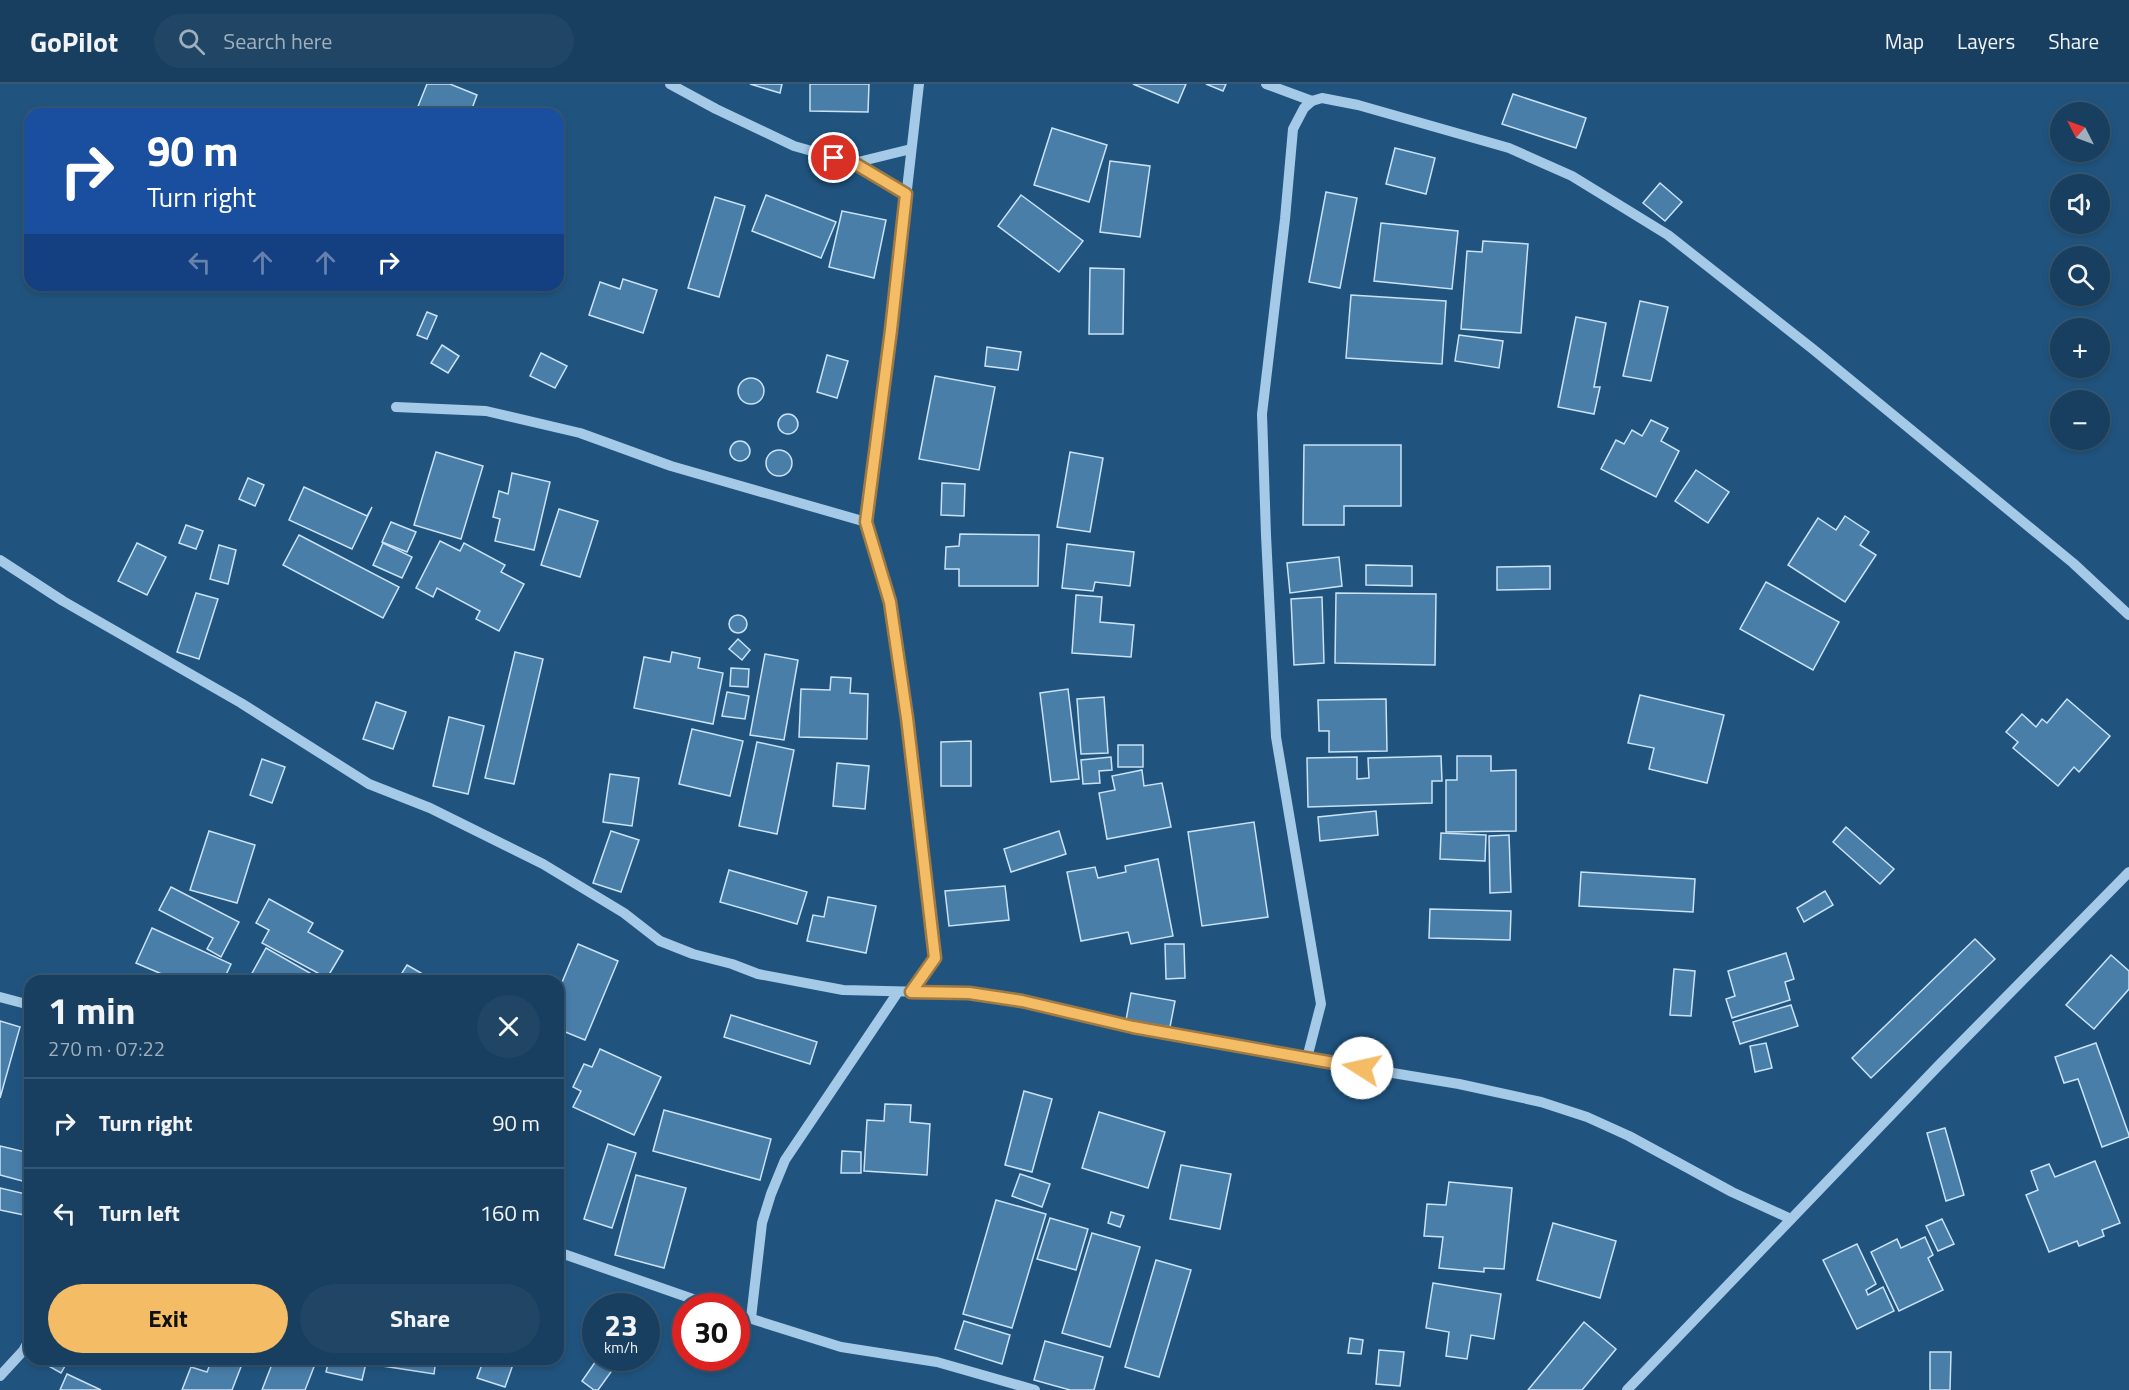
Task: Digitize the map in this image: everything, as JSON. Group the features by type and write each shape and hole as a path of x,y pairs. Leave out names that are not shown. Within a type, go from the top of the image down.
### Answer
{"street":[{"path":"670,84 794,146 854,163 906,194"},
{"path":"911,992 935,958 907,718 890,602 866,522 919,84"},
{"path":"1266,84 1312,101"},
{"path":"1307,1058 1321,1004 1276,737 1262,414 1293,129 1298,118 1312,101 1322,98 1358,105 1509,148 1572,176 1668,235 1935,448 2073,563 2129,615"},
{"path":"854,163 911,149"},
{"path":"396,407 486,411 580,433 671,466 866,522"},
{"path":"0,560 63,601 241,703 369,784 430,808 543,864 624,913 660,941 693,954 732,964 758,974 843,990 969,993 1022,1001 1112,1023 1218,1044 1459,1084 1541,1102 1587,1117 1629,1136 1732,1192 1791,1219"},
{"path":"1627,1390 1940,1064 2129,872"},
{"path":"898,992 785,1160 762,1223 751,1318 841,1347 937,1362 1035,1390"},
{"path":"0,997 24,1003"},
{"path":"564,1254 676,1293"},
{"path":"0,1376 24,1348"}],"building":[{"path":"427,84 450,84 477,95 472,108 417,108"},
{"path":"750,84 782,84 780,93"},
{"path":"810,84 869,84 868,112 810,111"},
{"path":"1133,84 1186,84 1178,103"},
{"path":"1206,84 1226,84 1223,91"},
{"path":"1513,94 1586,118 1576,148 1502,124"},
{"path":"1052,128 1107,145 1089,202 1034,185"},
{"path":"1395,148 1435,158 1426,194 1386,184"},
{"path":"1110,161 1150,166 1140,237 1100,232"},
{"path":"1660,183 1682,202 1665,221 1643,203"},
{"path":"1326,192 1357,198 1340,288 1309,282"},
{"path":"766,195 836,222 821,258 752,231"},
{"path":"1021,195 1083,241 1059,272 998,226"},
{"path":"715,197 745,206 719,297 688,288"},
{"path":"842,211 886,220 874,278 829,267"},
{"path":"1381,223 1458,231 1452,289 1374,281"},
{"path":"1483,241 1528,244 1521,333 1461,329 1467,251 1482,252"},
{"path":"1090,268 1124,269 1123,334 1089,334"},
{"path":"623,279 657,290 643,333 589,315 600,282 620,289"},
{"path":"1351,295 1446,301 1442,364 1346,358"},
{"path":"1640,301 1668,307 1651,381 1623,376"},
{"path":"427,312 437,316 427,339 417,335"},
{"path":"1576,317 1606,323 1594,387 1600,387 1594,414 1558,407"},
{"path":"1459,335 1503,341 1499,368 1455,361"},
{"path":"442,345 459,356 448,373 431,363"},
{"path":"987,347 1021,352 1018,370 985,366"},
{"path":"541,353 567,366 555,388 530,376"},
{"path":"827,355 848,361 837,398 817,392"},
{"path":"935,376 995,387 979,470 919,459"},
{"path":"751,378 760,382 764,391 760,400 751,404 742,400 738,391 742,382"},
{"path":"788,414 795,417 798,424 795,431 788,434 781,431 778,424 781,417"},
{"path":"1651,420 1668,428 1661,441 1679,451 1656,497 1601,469 1616,440 1624,444 1632,430 1642,436"},
{"path":"736,441 744,441 750,447 750,455 744,461 736,461 730,455 730,447"},
{"path":"1304,445 1401,445 1401,506 1344,506 1344,525 1303,525"},
{"path":"779,450 788,454 792,463 788,472 779,476 770,472 766,463 770,454"},
{"path":"436,452 483,466 461,539 414,525"},
{"path":"1070,452 1103,458 1090,532 1057,527"},
{"path":"1696,470 1729,492 1708,523 1675,501"},
{"path":"512,473 550,482 534,550 495,541 500,519 493,517 499,491 508,494"},
{"path":"248,478 264,485 255,506 239,499"},
{"path":"942,483 965,484 964,516 941,515"},
{"path":"304,487 367,516 372,507 352,549 289,520"},
{"path":"559,509 598,521 580,577 541,565"},
{"path":"1845,516 1869,532 1860,545 1876,555 1845,602 1788,565 1818,518 1836,530"},
{"path":"391,522 416,532 407,552 382,542"},
{"path":"186,525 203,531 196,549 179,543"},
{"path":"960,534 1039,535 1038,586 959,586 959,569 945,569 946,547 959,546"},
{"path":"299,535 399,587 383,618 283,565"},
{"path":"440,541 460,551 464,543 505,565 501,572 524,584 499,631 476,619 480,611 437,588 433,597 416,588"},
{"path":"137,543 166,557 147,595 118,581"},
{"path":"383,543 412,557 402,578 373,565"},
{"path":"1067,544 1134,552 1130,586 1095,582 1093,591 1062,588"},
{"path":"219,545 236,550 228,584 210,579"},
{"path":"1339,557 1342,586 1290,593 1287,563"},
{"path":"1366,565 1412,566 1412,586 1366,585"},
{"path":"1550,566 1550,589 1497,590 1497,567"},
{"path":"1766,582 1839,622 1813,670 1740,629"},
{"path":"196,593 218,599 199,659 177,652"},
{"path":"1336,593 1436,594 1435,665 1335,663"},
{"path":"1076,595 1102,597 1100,622 1134,625 1131,657 1072,653"},
{"path":"1322,597 1324,663 1294,665 1291,599"},
{"path":"734,615 742,615 747,620 745,631 734,633 729,628 729,620"},
{"path":"738,639 750,650 742,660 729,649"},
{"path":"515,652 543,659 514,784 485,778"},
{"path":"672,652 700,658 698,668 723,673 713,724 634,708 644,657 670,662"},
{"path":"765,654 798,660 784,740 750,735"},
{"path":"731,668 749,669 748,687 730,686"},
{"path":"831,677 851,678 850,693 868,694 867,739 799,737 801,689 830,690"},
{"path":"1068,689 1079,779 1051,782 1040,693"},
{"path":"727,692 749,696 745,719 722,716"},
{"path":"1640,695 1724,715 1707,783 1649,769 1654,748 1628,743"},
{"path":"1104,697 1108,753 1081,754 1077,699"},
{"path":"1386,699 1387,751 1329,752 1329,731 1319,731 1318,700"},
{"path":"2067,699 2110,736 2079,772 2074,767 2058,786 2013,748 2018,742 2006,732 2022,714 2036,727 2042,719 2047,723"},
{"path":"376,702 406,712 393,749 363,739"},
{"path":"449,717 484,726 468,794 433,786"},
{"path":"692,729 743,741 730,796 679,784"},
{"path":"971,741 971,786 941,786 941,742"},
{"path":"757,742 794,750 777,834 739,826"},
{"path":"1118,745 1143,745 1143,767 1118,767"},
{"path":"1441,756 1442,781 1432,781 1432,803 1308,807 1307,758 1357,757 1357,779 1369,778 1368,758"},
{"path":"1457,756 1491,756 1491,771 1516,770 1516,831 1446,832 1446,780 1457,780"},
{"path":"1111,757 1112,770 1099,771 1100,783 1083,784 1081,760"},
{"path":"262,759 285,767 272,803 250,795"},
{"path":"837,763 869,766 865,809 833,806"},
{"path":"1142,770 1144,786 1162,783 1171,827 1107,839 1099,793 1115,790 1112,776"},
{"path":"610,774 639,778 632,826 603,822"},
{"path":"1376,811 1378,835 1320,841 1318,817"},
{"path":"1254,822 1268,917 1202,926 1188,832"},
{"path":"1846,827 1894,869 1880,884 1833,842"},
{"path":"209,831 255,845 237,903 190,890"},
{"path":"611,831 639,840 621,892 593,883"},
{"path":"1059,831 1066,854 1011,872 1004,849"},
{"path":"1441,833 1486,835 1485,861 1440,859"},
{"path":"1509,835 1511,892 1490,893 1489,836"},
{"path":"1158,859 1173,936 1131,944 1128,932 1081,941 1067,872 1095,867 1098,878 1126,872 1125,866"},
{"path":"729,870 807,892 797,924 720,902"},
{"path":"1581,872 1695,879 1693,912 1579,906"},
{"path":"1005,886 1009,920 949,926 945,891"},
{"path":"171,887 239,922 221,957 207,949 213,938 159,910"},
{"path":"1825,891 1833,905 1804,922 1797,908"},
{"path":"828,897 876,906 866,953 807,941 813,915 824,917"},
{"path":"269,899 313,923 308,932 343,951 329,975 321,975 262,943 269,930 256,923"},
{"path":"1430,909 1511,911 1510,940 1429,938"},
{"path":"152,928 231,964 226,975 164,975 136,963"},
{"path":"1975,939 1995,959 1871,1078 1852,1058"},
{"path":"578,944 618,961 585,1040 564,1031 564,978"},
{"path":"1165,944 1184,944 1185,978 1166,979"},
{"path":"266,948 313,975 251,975"},
{"path":"1786,953 1794,979 1785,982 1790,1000 1732,1018 1726,999 1735,996 1728,971"},
{"path":"2111,955 2129,971 2129,989 2094,1029 2066,1005"},
{"path":"407,965 424,975 401,975"},
{"path":"1674,969 1695,971 1691,1016 1670,1015"},
{"path":"1131,993 1175,1001 1170,1027 1126,1020"},
{"path":"1791,1005 1798,1026 1740,1044 1733,1022"},
{"path":"731,1015 817,1042 810,1064 724,1037"},
{"path":"0,1021 20,1027 0,1098"},
{"path":"1766,1043 1772,1068 1755,1072 1750,1046"},
{"path":"2096,1043 2129,1135 2129,1137 2102,1147 2078,1079 2064,1083 2055,1057"},
{"path":"600,1049 661,1077 634,1135 573,1107 581,1091 573,1087 584,1064 592,1067"},
{"path":"1024,1091 1052,1099 1032,1172 1005,1165"},
{"path":"885,1104 911,1105 910,1122 930,1124 927,1175 864,1171 867,1120 884,1121"},
{"path":"664,1110 771,1139 760,1180 653,1151"},
{"path":"1099,1112 1165,1132 1148,1188 1082,1168"},
{"path":"1945,1128 1964,1195 1946,1201 1927,1133"},
{"path":"608,1144 636,1153 612,1228 584,1219"},
{"path":"0,1146 24,1152 24,1181 0,1175"},
{"path":"842,1151 861,1152 861,1173 841,1173"},
{"path":"2095,1161 2120,1223 2102,1230 2104,1236 2079,1246 2077,1241 2049,1252 2026,1195 2038,1190 2031,1171 2049,1164 2055,1177"},
{"path":"1181,1165 1231,1174 1220,1229 1170,1219"},
{"path":"1020,1174 1050,1184 1042,1207 1012,1196"},
{"path":"636,1175 686,1188 664,1268 615,1255"},
{"path":"1449,1182 1512,1188 1504,1269 1484,1268 1484,1272 1439,1268 1443,1237 1424,1236 1427,1204 1446,1205"},
{"path":"0,1188 24,1194 24,1215 0,1210"},
{"path":"996,1200 1046,1214 1012,1328 963,1314"},
{"path":"1111,1212 1124,1216 1120,1227 1108,1223"},
{"path":"1050,1218 1088,1229 1076,1270 1037,1259"},
{"path":"1942,1219 1954,1244 1938,1251 1926,1226"},
{"path":"1553,1223 1616,1241 1600,1298 1537,1280"},
{"path":"1092,1233 1140,1247 1110,1347 1062,1333"},
{"path":"1925,1237 1933,1255 1928,1258 1943,1290 1899,1311 1871,1252 1897,1239 1901,1248"},
{"path":"1857,1244 1876,1284 1866,1290 1868,1295 1883,1287 1894,1311 1857,1329 1823,1260"},
{"path":"1156,1260 1191,1270 1159,1377 1125,1367"},
{"path":"1433,1283 1501,1294 1494,1339 1471,1335 1467,1359 1446,1356 1449,1332 1426,1328"},
{"path":"964,1321 1010,1335 1002,1364 955,1349"},
{"path":"1584,1322 1616,1349 1582,1390 1528,1390"},
{"path":"1350,1338 1363,1340 1361,1354 1348,1353"},
{"path":"1045,1341 1103,1357 1094,1390 1070,1390 1034,1380"},
{"path":"1379,1350 1404,1352 1400,1386 1376,1384"},
{"path":"1930,1352 1951,1352 1950,1390 1930,1390"},
{"path":"47,1365 66,1365 61,1373"},
{"path":"210,1365 242,1365 232,1390 182,1390 191,1367 207,1372"},
{"path":"272,1365 315,1365 305,1390 262,1390"},
{"path":"328,1365 366,1365 362,1380 326,1372"},
{"path":"383,1365 435,1365 434,1374"},
{"path":"482,1365 513,1365 505,1387 477,1378"},
{"path":"589,1371 612,1371 598,1390 594,1390 582,1381"},
{"path":"67,1374 101,1390 60,1390"}],"route":[{"path":"834,158 854,163 906,194 866,522 890,602 907,718 935,958 911,992 969,993 1022,1001 1112,1023 1218,1044 1362,1068"}]}
